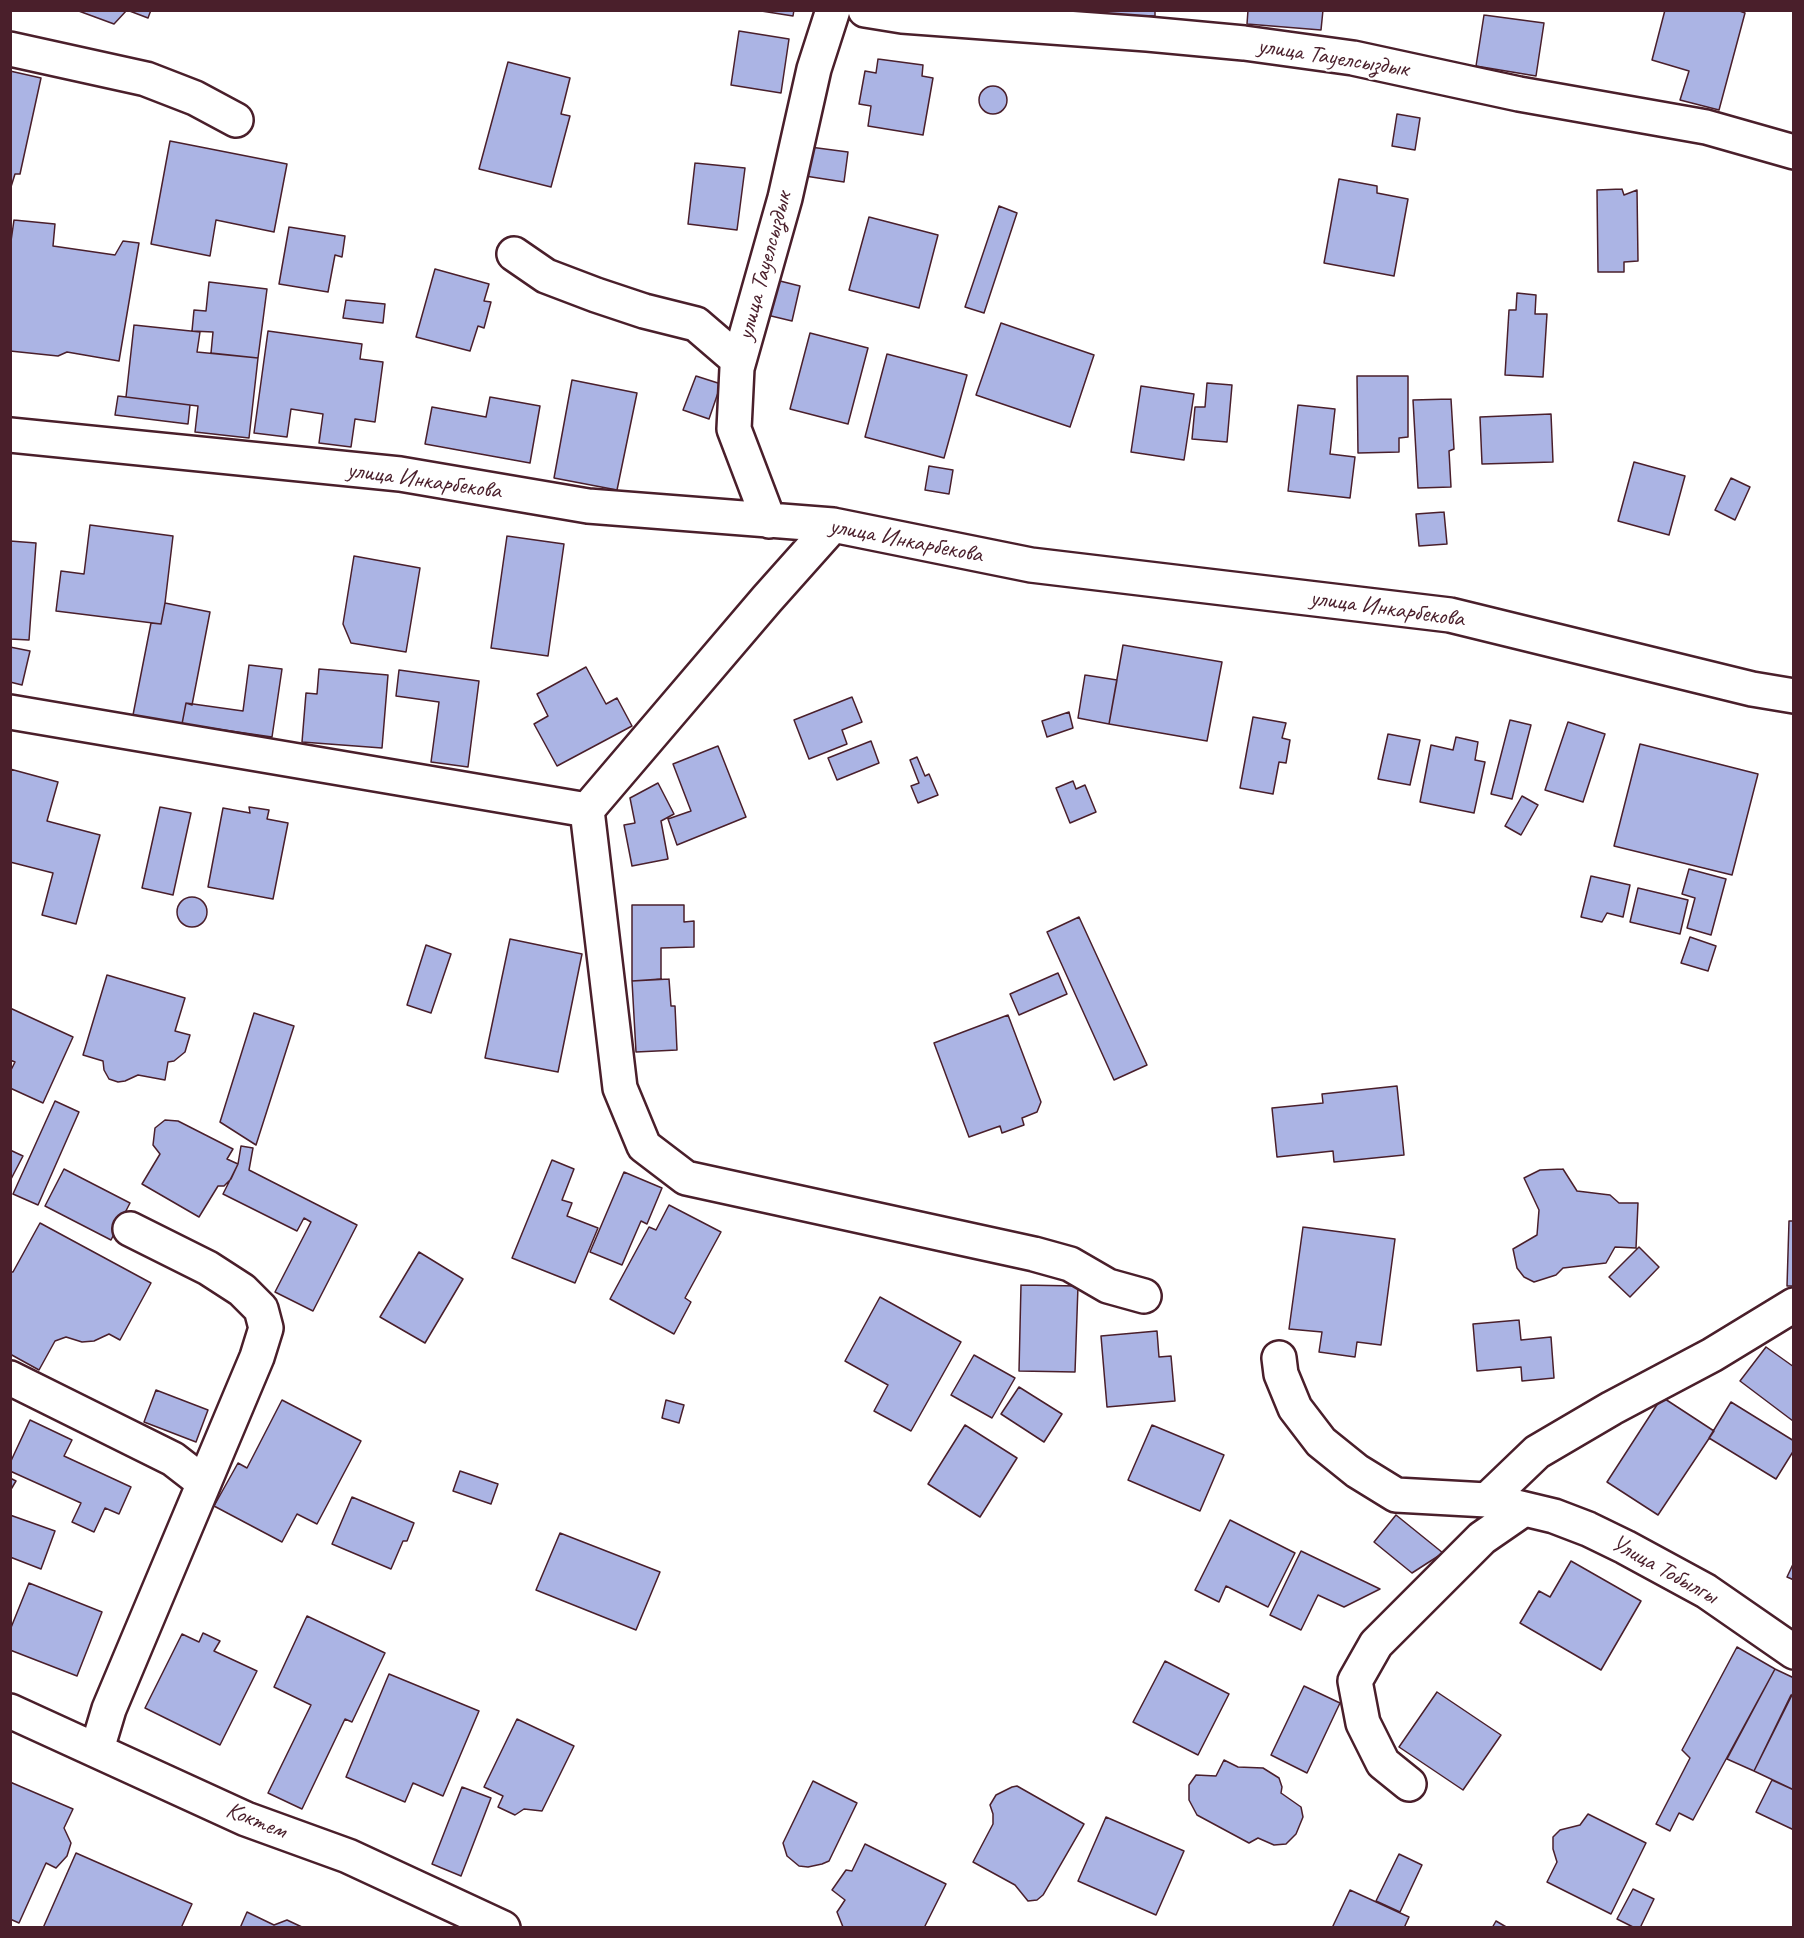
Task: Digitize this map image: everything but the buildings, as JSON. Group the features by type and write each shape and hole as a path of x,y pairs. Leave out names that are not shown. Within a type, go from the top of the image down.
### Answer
{"street":[{"name":"улица Тауелсыздык","path":"769,521 734,429 737,368 785,198 814,69 833,10"},
{"name":"улица Тауелсыздык","path":"865,10 902,16 1222,41 1353,58 1520,94 1706,127 1794,152"},
{"path":"10,49 146,79 195,98 236,120"},
{"path":"514,254 546,276 644,311 696,324 739,361"},
{"name":"улица Инкарбекова","path":"10,435 400,474 588,506 833,525 1031,565 1450,615 1740,686 1794,696"},
{"path":"833,525 587,810 620,1088 644,1146 687,1179 1034,1254 1070,1264 1107,1286 1144,1296"},
{"path":"10,711 587,810"},
{"path":"97,1749 109,1709 257,1357 266,1328 261,1309 242,1290 208,1268 130,1229"},
{"path":"1487,1500 1537,1452 1612,1408 1712,1355 1794,1305"},
{"name":"Улица Тобылгы","path":"1280,1358 1281,1374 1295,1408 1321,1442 1357,1472 1396,1495 1487,1500 1571,1522 1625,1547 1706,1591 1794,1652"},
{"path":"10,1378 173,1459 204,1483"},
{"path":"1409,1784 1383,1764 1363,1723 1354,1681 1376,1644 1482,1539 1524,1509"},
{"name":"Коктем","path":"10,1711 246,1819 348,1856 502,1928"}]}
